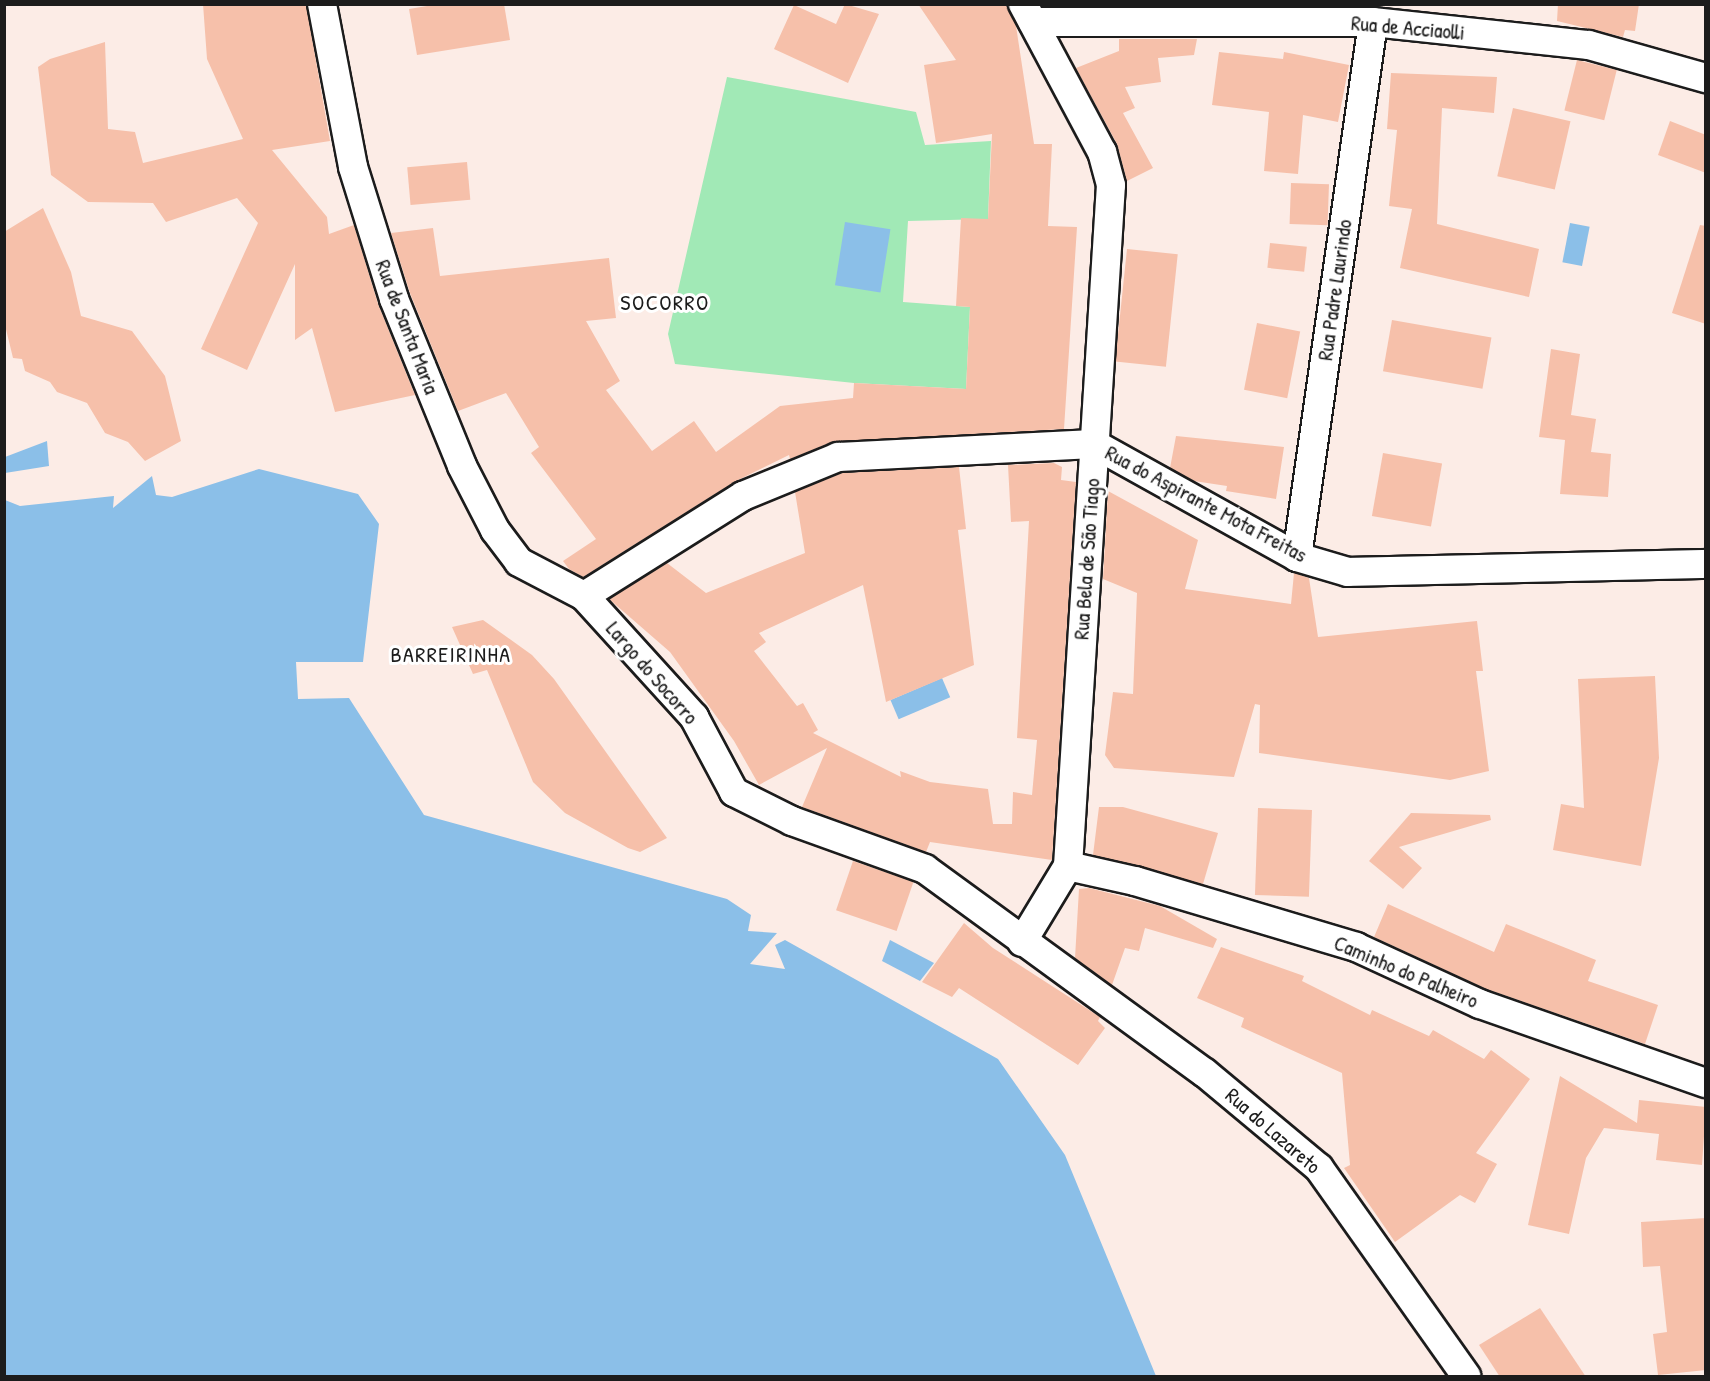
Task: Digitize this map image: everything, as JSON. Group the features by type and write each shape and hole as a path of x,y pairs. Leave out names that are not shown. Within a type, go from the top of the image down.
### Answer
{"street":[{"name":"Rua de Santa Maria","path":"322,4 356,178 393,299 462,466 495,530 519,562 584,596"},
{"name":"Rua de Acciaolli","path":"1028,13 1213,13 1373,22 1589,45 1706,78"},
{"name":"Rua Bela de São Tiago","path":"1022,942 1068,866 1111,185 1102,152 1028,13"},
{"name":"Rua Padre Laurindo","path":"1297,557 1373,22"},
{"name":"Rua do Aspirante Mota Freitas","path":"584,596 743,496 838,457 1094,444 1297,557 1348,572 1695,564"},
{"name":"Largo do Socorro","path":"584,596 694,717 734,792 792,821 925,868 1022,942"},
{"name":"Caminho do Palheiro","path":"1068,866 1134,881 1356,947 1480,1004 1706,1083"},
{"name":"Rua do Lazareto","path":"1022,942 1204,1073 1319,1168 1466,1377"}],"green space":[{"path":"727,77 916,112 925,145 991,141 988,219 908,221 903,302 970,307 966,389 854,383 675,364 668,334"}],"water":[{"path":"845,222 890,229 880,292 835,285"},
{"path":"1570,223 1590,227 1582,266 1562,262"},
{"path":"47,441 49,466 5,473 5,457"},
{"path":"259,469 358,494 379,524 363,662 296,662 298,699 349,698 424,815 727,899 751,915 748,931 777,933 750,964 785,969 775,945 785,940 998,1059 1065,1155 1156,1376 5,1376 5,500 20,506 114,496 113,508 152,476 156,495 172,497"},
{"path":"942,678 950,697 899,719 890,700"},
{"path":"890,940 934,963 920,981 882,961"}],"building":[{"path":"203,4 306,4 330,141 272,150 327,217 329,234 354,225 378,304 415,395 335,412 312,328 295,340 295,264 247,370 201,349 258,223 237,198 166,222 153,203 88,202 51,175 38,67 50,59 105,42 108,129 135,132 143,163 243,139 207,59"},
{"path":"439,4 504,4 510,40 417,55 409,9"},
{"path":"845,4 879,14 848,83 774,49 794,5 836,24"},
{"path":"918,4 1007,4 1016,26 1034,144 1052,144 1048,226 1077,227 1064,429 832,442 790,459 789,455 734,482 583,577 569,569 563,561 596,539 531,453 539,447 506,393 458,411 410,293 391,233 433,228 440,276 609,258 616,318 586,321 620,381 606,390 652,451 694,421 716,452 780,406 853,398 854,383 966,389 970,307 956,306 961,218 988,219 992,134 936,143 924,65 956,60"},
{"path":"1558,4 1639,4 1635,31 1625,30 1623,37 1557,21"},
{"path":"1119,39 1197,39 1194,55 1158,58 1161,82 1125,87 1135,108 1123,113 1153,168 1127,181 1117,144 1076,68 1119,51"},
{"path":"1219,52 1283,59 1284,52 1349,65 1338,122 1303,115 1298,174 1264,171 1269,112 1212,105"},
{"path":"1577,60 1617,70 1604,120 1564,110"},
{"path":"1391,73 1497,77 1494,113 1442,108 1437,224 1539,249 1529,297 1400,268 1412,209 1389,206 1397,130 1387,129"},
{"path":"1513,108 1570,121 1555,189 1497,176"},
{"path":"1670,121 1706,135 1706,173 1658,155"},
{"path":"467,162 470,200 411,205 407,167"},
{"path":"1291,183 1329,184 1328,225 1290,224"},
{"path":"43,208 71,272 81,316 132,331 165,376 181,441 145,461 128,442 105,433 87,403 57,392 50,382 25,371 22,359 13,358 4,321 4,232"},
{"path":"1700,225 1706,226 1706,324 1672,313"},
{"path":"1270,243 1307,247 1304,272 1267,268"},
{"path":"1127,249 1178,254 1166,367 1115,361"},
{"path":"1392,320 1491,338 1482,389 1383,371"},
{"path":"1257,323 1300,331 1287,398 1244,390"},
{"path":"1551,349 1580,354 1571,415 1596,419 1591,452 1611,454 1608,497 1560,494 1565,440 1539,437"},
{"path":"1176,436 1284,447 1276,499 1226,491 1227,486 1194,481 1170,468"},
{"path":"1383,453 1442,463 1431,526 1372,516"},
{"path":"1054,463 1062,467 1061,480 1076,482 1052,860 930,842 926,852 802,807 827,748 759,785 734,741 670,652 609,599 667,563 706,593 805,553 795,492 842,473 959,467 966,529 958,530 974,665 886,702 863,585 759,633 766,642 754,651 797,706 803,703 818,730 813,733 901,777 900,771 930,782 988,789 993,824 1012,824 1013,792 1032,795 1037,740 1017,738 1029,521 1011,522 1008,465"},
{"path":"1108,491 1198,540 1185,589 1291,604 1294,573 1309,578 1318,637 1477,621 1483,671 1476,671 1489,771 1450,780 1259,753 1260,705 1255,704 1234,777 1114,768 1105,755 1113,692 1133,694 1137,593 1103,579"},
{"path":"483,620 532,655 554,679 667,838 640,852 628,848 565,813 533,782 487,670 473,674 452,627"},
{"path":"1655,676 1659,758 1641,866 1553,850 1561,804 1584,808 1578,679"},
{"path":"1099,807 1123,807 1218,833 1203,884 1093,855"},
{"path":"1258,808 1312,810 1309,897 1255,895"},
{"path":"1411,813 1490,815 1491,820 1399,847 1422,868 1403,889 1369,861"},
{"path":"853,861 914,882 897,931 836,910"},
{"path":"1089,888 1160,906 1217,939 1213,948 1145,928 1139,951 1125,948 1112,985 1075,958 1079,889"},
{"path":"1388,904 1494,952 1506,924 1596,960 1588,981 1658,1005 1645,1044 1486,989 1374,937"},
{"path":"964,923 993,948 1100,1017 1098,1021 1105,1028 1078,1065 959,988 952,997 922,982"},
{"path":"1221,947 1304,976 1302,981 1370,1015 1372,1010 1429,1036 1433,1030 1484,1059 1491,1050 1530,1079 1476,1153 1497,1164 1475,1203 1460,1195 1395,1242 1344,1168 1350,1165 1342,1073 1241,1027 1244,1018 1197,998"},
{"path":"1560,1076 1637,1123 1639,1100 1706,1107 1702,1165 1656,1160 1659,1134 1604,1128 1586,1158 1569,1234 1528,1225"},
{"path":"1706,1218 1706,1370 1658,1375 1653,1334 1667,1332 1660,1266 1643,1267 1641,1222"},
{"path":"1540,1308 1586,1377 1500,1377 1479,1345"}],"district":[{"name":"SOCORRO","path":"665,303"},
{"name":"BARREIRINHA","path":"451,655"}]}
